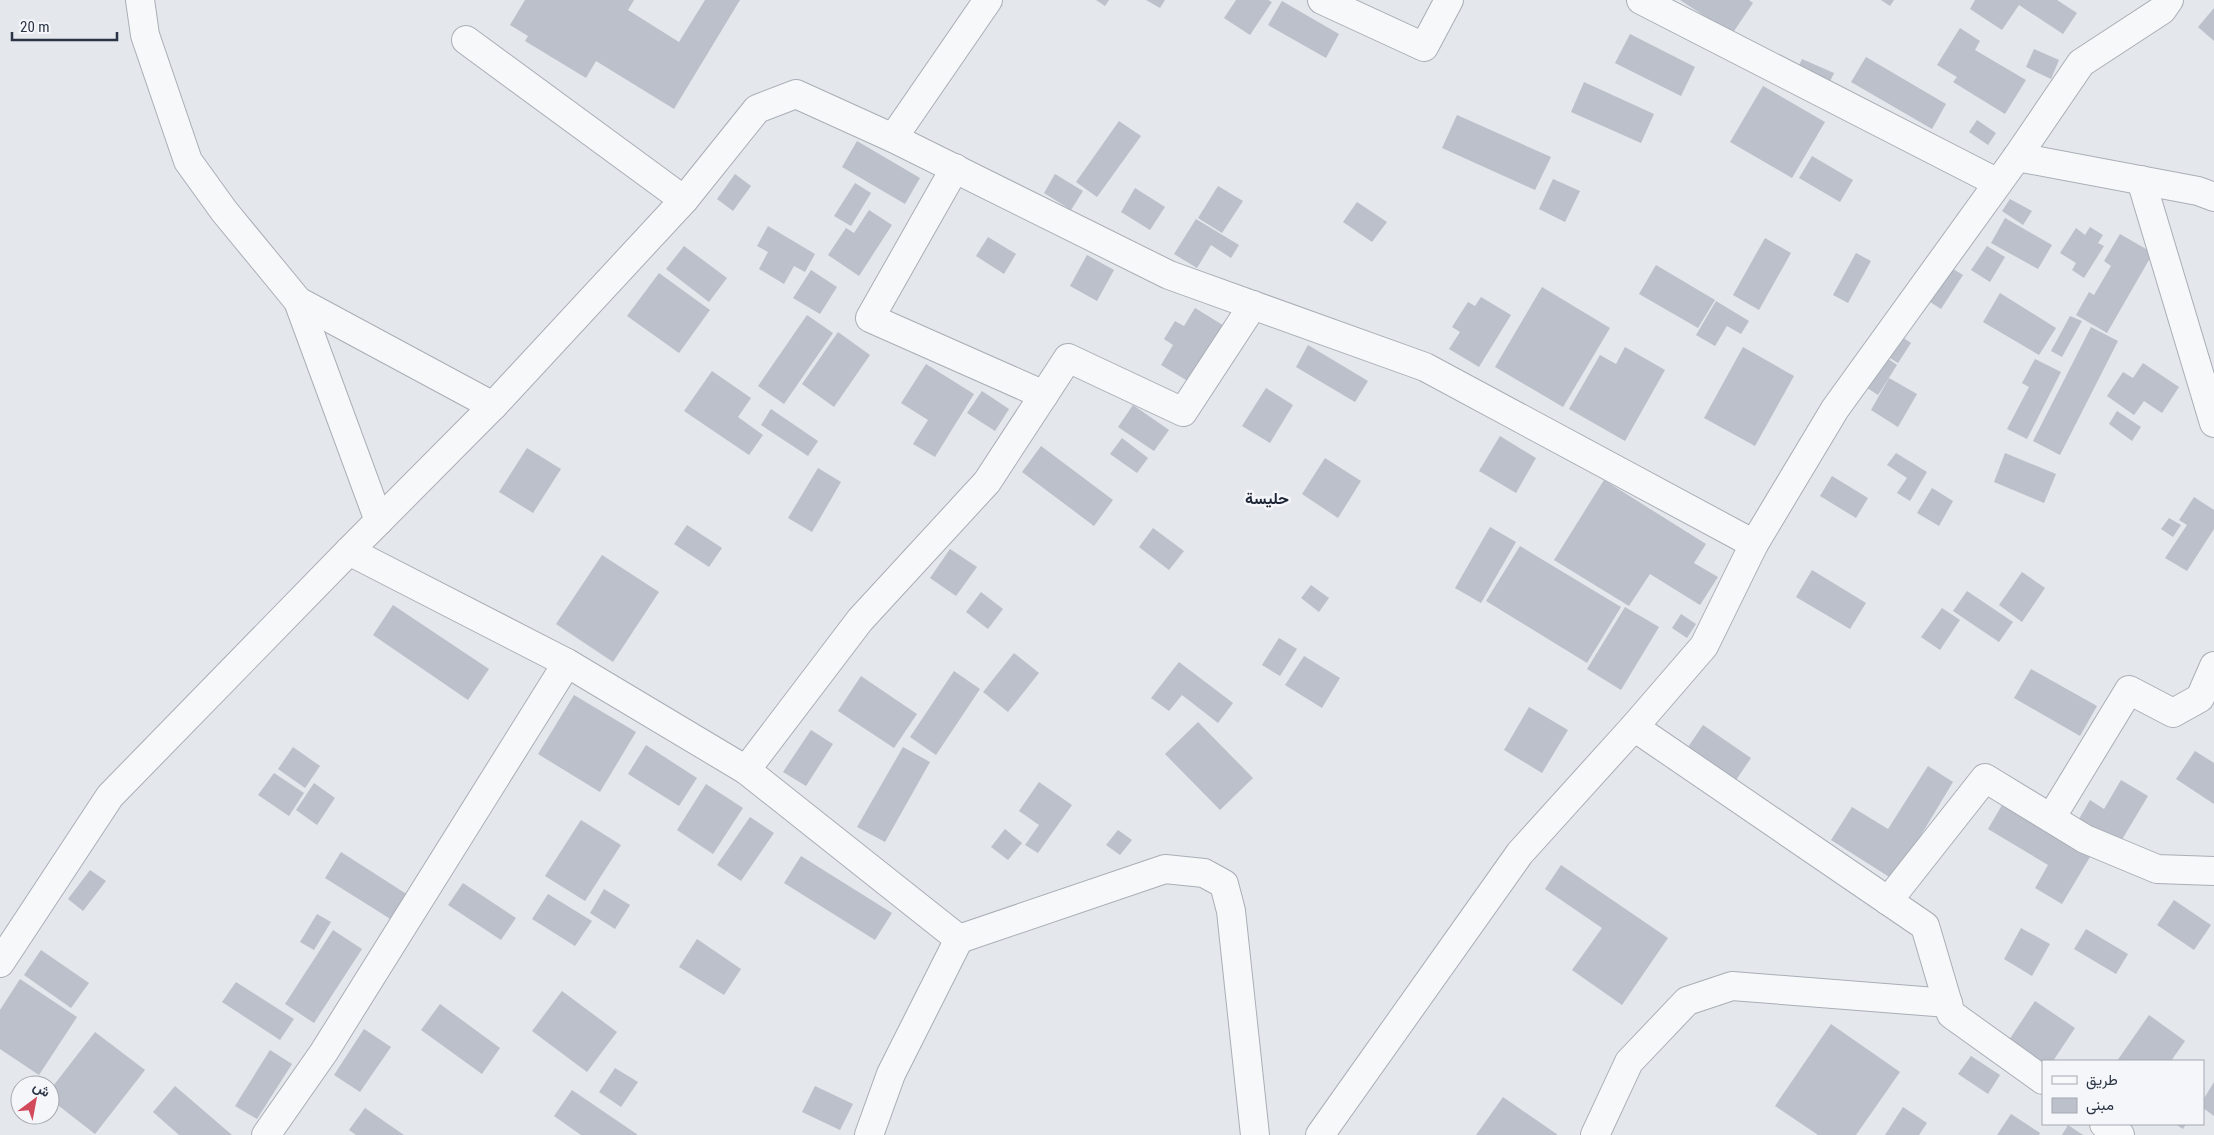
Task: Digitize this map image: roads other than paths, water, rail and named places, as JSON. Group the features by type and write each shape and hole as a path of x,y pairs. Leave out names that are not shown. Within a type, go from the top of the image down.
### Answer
{"street":[{"path":"140,0 145,35 188,161 224,210 298,300 379,521"},
{"path":"893,138 988,0"},
{"path":"1322,0 1424,47 1449,0"},
{"path":"1641,0 1998,183"},
{"path":"1320,1135 1520,853 1704,646 1754,544 1835,409 1998,183 2081,63 2162,10 2169,0"},
{"path":"466,40 684,200"},
{"path":"0,963 110,796 493,406 684,200 757,109 796,94 955,168 1169,275 1425,367 1754,544"},
{"path":"2016,157 2198,190 2214,197"},
{"path":"955,168 870,318 1044,395"},
{"path":"2141,180 2214,423"},
{"path":"298,300 493,406"},
{"path":"746,770 860,620 987,482 1068,358 1183,412 1253,305"},
{"path":"349,551 567,663 746,770 959,939"},
{"path":"266,1135 324,1052 567,663"},
{"path":"2050,818 2129,690 2173,713 2200,698 2214,666"},
{"path":"1634,727 1925,926 1951,1014 2042,1079"},
{"path":"1888,901 1986,778 2085,839 2158,869 2214,871"},
{"path":"869,1135 891,1074 959,939 1165,869 1204,873 1224,884 1231,910 1254,1135"},
{"path":"1595,1135 1629,1062 1687,1002 1732,986 1948,1003"},
{"path":"2105,1125 2120,1135"}],"district":[{"name":"حليسة","path":"1267,498"}]}
